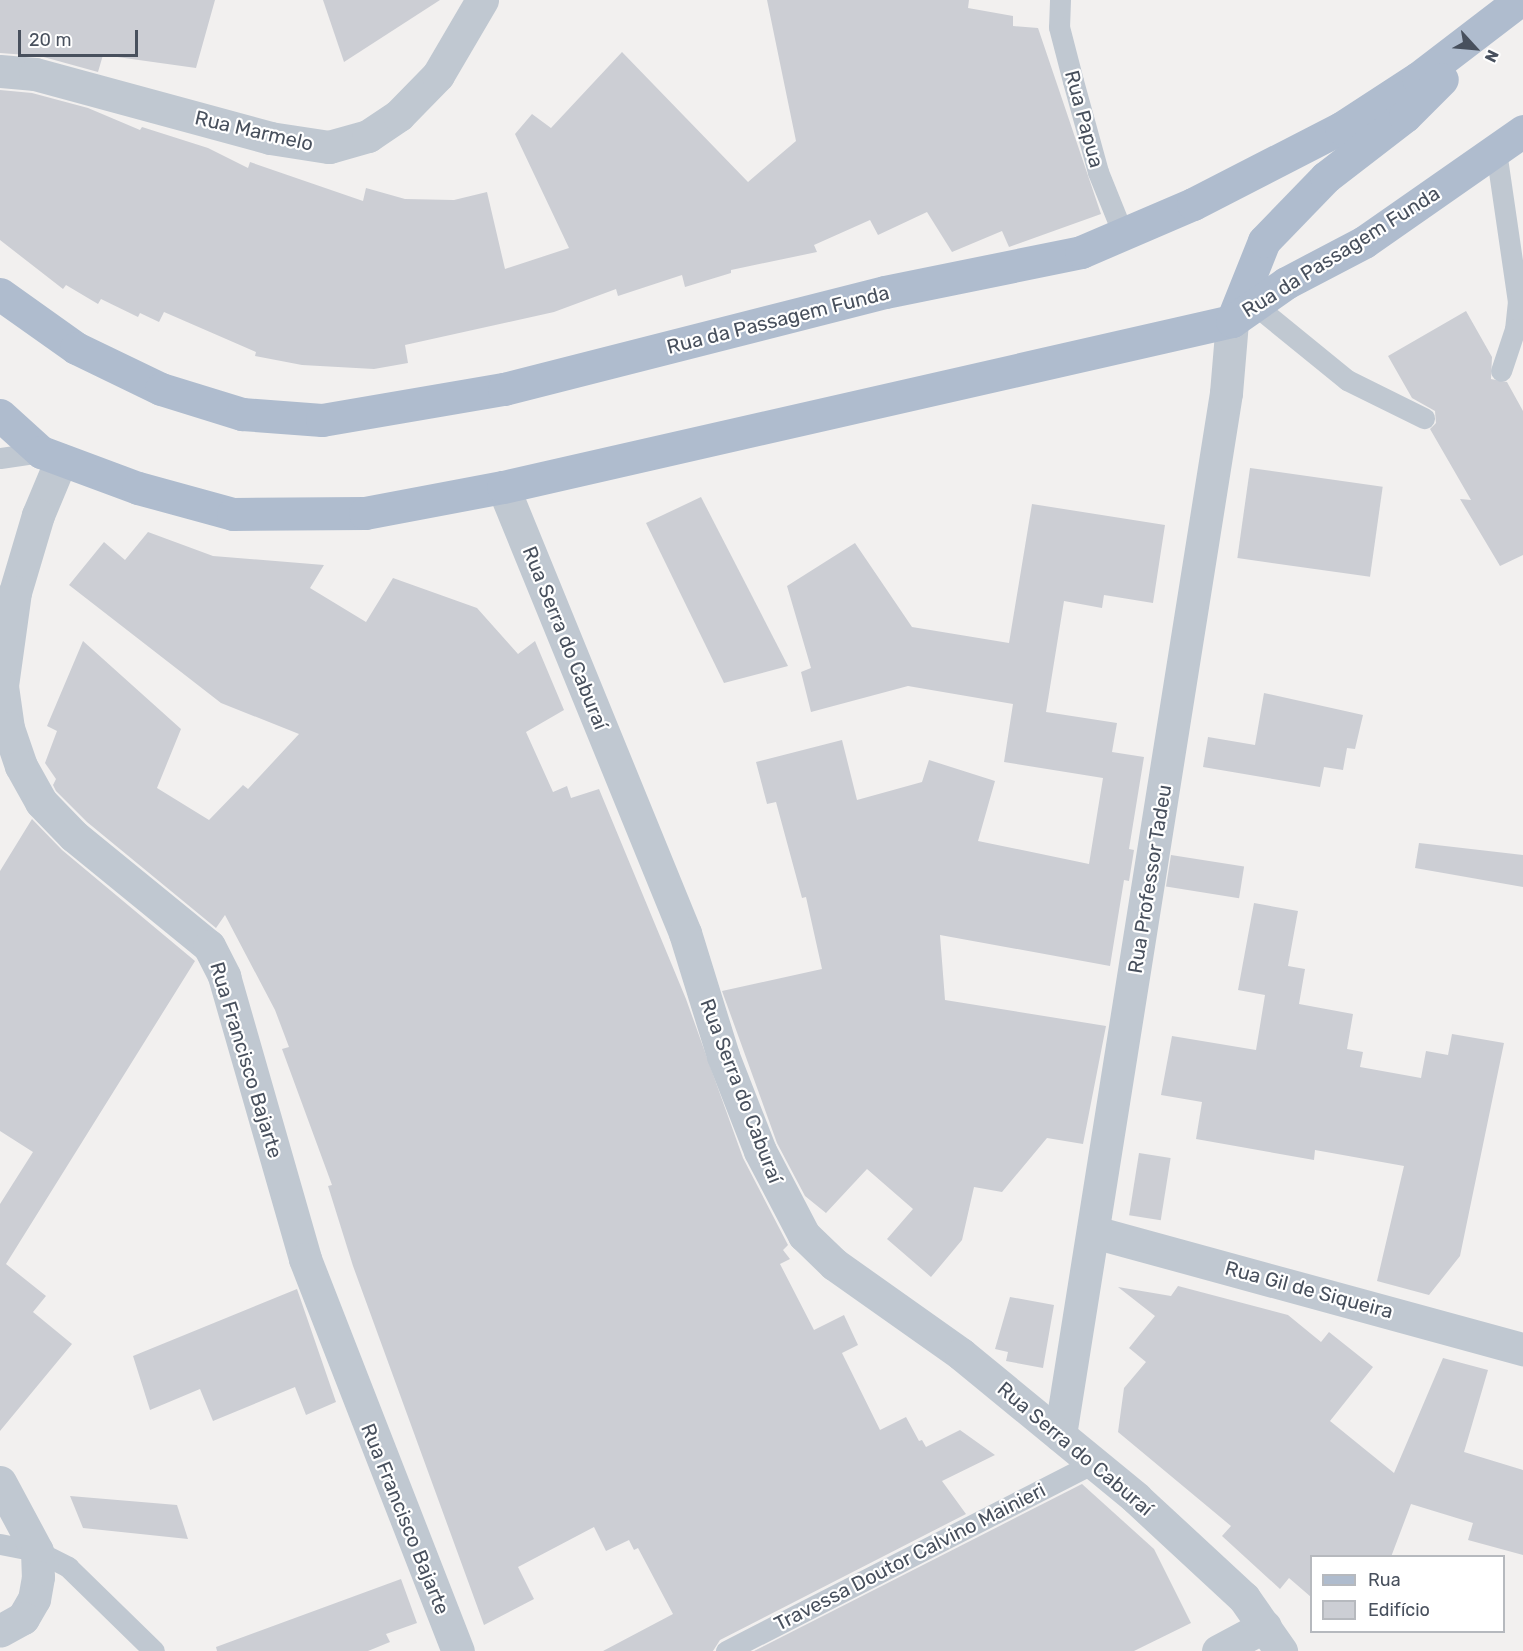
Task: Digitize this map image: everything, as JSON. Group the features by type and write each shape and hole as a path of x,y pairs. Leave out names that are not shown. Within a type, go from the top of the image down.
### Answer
{"main road":[{"name":"Rua da Passagem Funda","path":"0,294 76,348 161,389 242,414 322,420 504,388 885,292 1081,252 1248,178 1341,128 1418,78 1520,0"},
{"path":"1243,313 1264,241 1326,177 1419,101 1442,79 1475,34"},
{"name":"Rua da Passagem Funda","path":"0,415 51,456 138,488 232,514 365,513 503,487 1243,313 1364,242 1523,131"}],"street":[{"name":"Rua Marmelo","path":"0,71 35,74 270,138 329,147 368,136 399,115 438,75 482,0"},
{"name":"Rua Professor Tadeu","path":"1060,1436 1226,393 1243,313"},
{"name":"Rua Francisco Bajarte","path":"51,456 38,515 15,592 2,686 8,728 21,766 41,802 74,836 209,946 219,966 305,1259 458,1651"},
{"name":"Rua Serra do Caburaí","path":"503,487 685,933 723,1056 760,1151 786,1206 804,1234 834,1264 961,1354 1094,1463 1244,1598 1274,1639"},
{"name":"Rua Gil de Siqueira","path":"1094,1232 1523,1349"},
{"path":"0,1482 37,1551 34,1599 23,1618 0,1631"},
{"path":"1218,1651 1274,1639"}],"lane":[{"name":"Rua Papua","path":"1060,0 1059,27 1073,81 1098,172 1123,234"},
{"path":"1496,152 1518,301 1515,329 1501,372"},
{"path":"1243,313 1347,380 1424,418"},
{"path":"0,458 51,456"},
{"name":"Travessa Doutor Calvino Mainieri","path":"726,1651 1094,1463"},
{"path":"0,1544 37,1551 68,1567 100,1594 154,1651"}],"building":[{"path":"0,0 215,0 196,68 103,55 98,72 40,56 0,53"},
{"path":"323,0 440,0 344,62"},
{"path":"767,0 969,0 968,8 1013,16 1013,26 1038,28 1101,214 1009,247 1002,231 952,252 927,212 878,235 870,220 814,245 817,252 731,270 731,273 685,287 682,275 618,296 616,289 554,312 405,345 408,363 374,369 302,365 255,356 256,352 164,312 159,322 140,313 138,317 101,299 98,304 66,285 63,289 0,240 0,90 32,93 88,108 140,130 142,127 208,148 248,168 250,162 363,201 366,188 405,199 454,200 487,192 505,269 569,248 515,134 532,114 551,128 622,52 748,182 796,141"},
{"path":"1466,311 1492,357 1491,379 1507,382 1523,411 1523,555 1500,566 1460,499 1471,500 1430,429 1436,423 1435,411 1412,398 1388,356"},
{"path":"1250,468 1383,487 1370,577 1237,558"},
{"path":"701,497 788,666 724,683 646,523"},
{"path":"1032,504 1165,525 1153,603 1104,595 1102,608 1064,601 1046,712 1117,723 1112,752 1144,757 1129,849 1134,850 1129,881 1124,880 1110,966 940,935 945,1000 1106,1026 1083,1144 1047,1138 1002,1192 974,1187 962,1240 931,1277 887,1239 913,1209 867,1169 826,1213 805,1196 777,1143 722,991 822,969 806,897 802,898 776,802 767,804 756,762 842,740 857,800 922,782 929,760 995,781 978,841 1089,864 1103,778 1004,762 1013,704 908,686 811,712 801,672 811,668 787,586 855,543 912,627 1009,643"},
{"path":"148,532 213,556 324,565 310,588 366,622 393,578 477,608 518,654 535,641 564,710 526,732 553,792 567,786 571,798 599,789 686,999 743,1158 788,1245 783,1250 790,1259 780,1264 814,1330 844,1315 858,1345 842,1353 880,1430 906,1417 919,1441 922,1440 926,1447 960,1430 995,1455 942,1481 966,1514 720,1640 713,1651 603,1651 673,1614 638,1548 634,1550 629,1540 606,1551 594,1527 518,1567 534,1599 484,1625 353,1266 328,1186 332,1185 282,1049 289,1047 275,1010 225,915 216,928 87,822 56,791 53,785 56,779 45,763 57,731 47,726 83,641 181,729 157,788 209,820 243,785 248,789 299,734 221,703 69,585 104,542 125,560"},
{"path":"1264,693 1363,715 1355,749 1347,748 1343,770 1324,767 1320,787 1203,767 1208,737 1255,745"},
{"path":"32,819 62,850 195,961 6,1264 46,1296 33,1312 72,1344 0,1431 0,1204 33,1152 0,1131 0,871"},
{"path":"1419,843 1523,855 1523,887 1415,868"},
{"path":"1171,855 1244,867 1239,898 1166,887"},
{"path":"1254,903 1298,911 1288,966 1305,969 1299,1004 1353,1014 1347,1049 1363,1052 1360,1067 1421,1078 1426,1051 1448,1055 1452,1034 1504,1043 1460,1256 1429,1295 1377,1281 1404,1166 1315,1150 1314,1160 1196,1139 1202,1102 1161,1095 1172,1036 1256,1050 1265,995 1238,990"},
{"path":"1139,1153 1171,1158 1161,1220 1129,1215"},
{"path":"1178,1286 1288,1315 1321,1342 1329,1332 1373,1367 1330,1421 1394,1473 1443,1358 1488,1370 1464,1452 1523,1470 1523,1555 1468,1540 1473,1523 1411,1504 1392,1555 1310,1555 1310,1596 1289,1578 1280,1589 1222,1536 1231,1526 1118,1432 1124,1388 1146,1362 1129,1348 1155,1316 1118,1287 1171,1296"},
{"path":"297,1289 336,1402 306,1415 295,1387 213,1421 200,1389 150,1410 133,1356"},
{"path":"1010,1297 1054,1305 1043,1368 1006,1361 1008,1352 995,1349"},
{"path":"1082,1484 1154,1549 1191,1623 1134,1651 754,1651"},
{"path":"70,1496 177,1505 188,1539 83,1528"},
{"path":"401,1579 417,1623 386,1634 390,1642 368,1651 217,1651 216,1647"}]}
